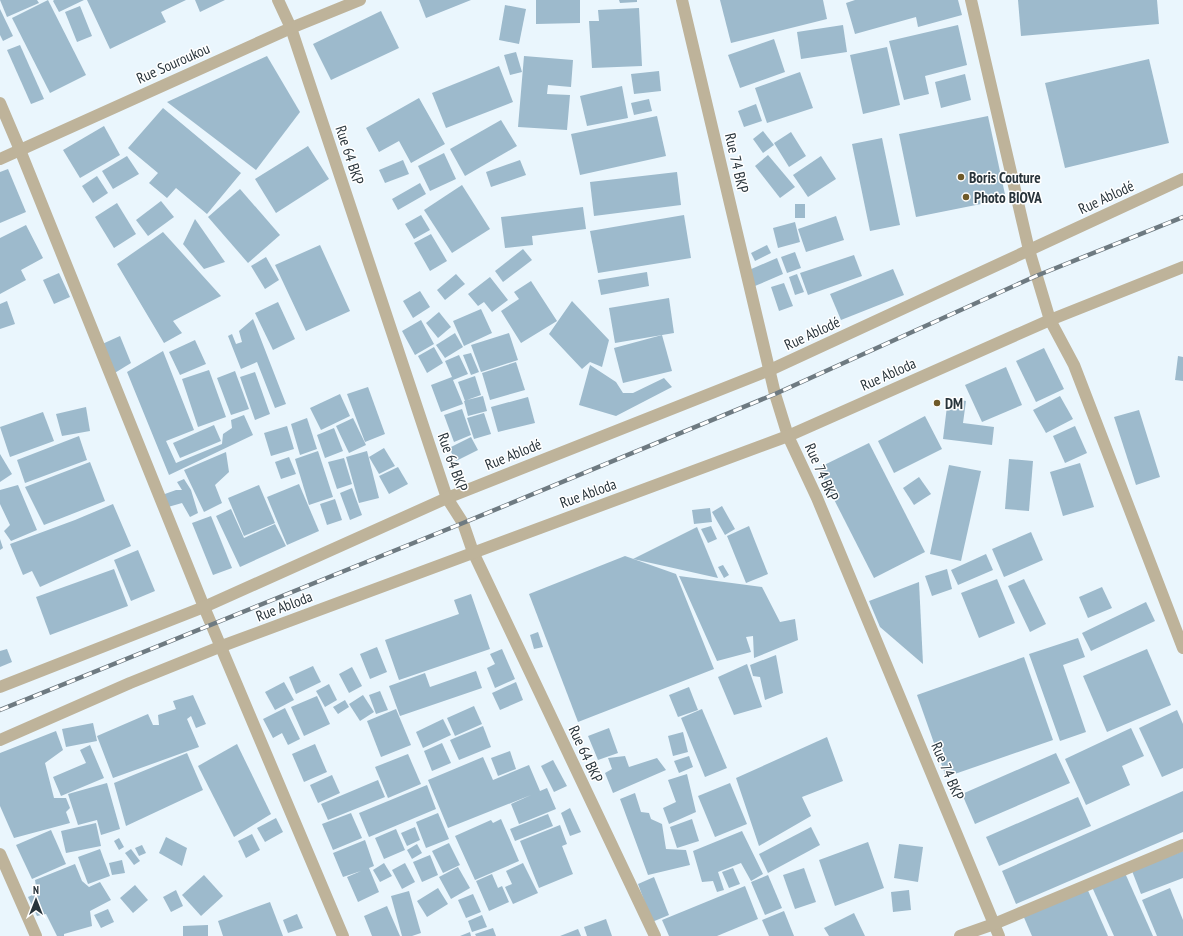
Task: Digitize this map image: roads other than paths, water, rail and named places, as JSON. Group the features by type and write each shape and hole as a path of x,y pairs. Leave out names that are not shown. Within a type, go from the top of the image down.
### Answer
{"street":[{"name":"Rue 64 BKP","path":"278,0 291,28 447,498 463,523 473,552 655,936"},
{"name":"Rue Souroukou","path":"0,159 291,28 360,0"},
{"name":"Rue 74 BKP","path":"682,0 775,394 788,436 817,498 999,936"},
{"path":"971,0 1029,250 1050,320 1074,365 1183,648"},
{"path":"0,103 204,607 222,646 343,936"},
{"name":"Rue Ablodé","path":"0,687 204,607 447,498 770,370 1183,179"},
{"name":"Rue Abloda","path":"0,740 130,683 222,646 788,436 1050,320 1183,267"},
{"path":"960,936 994,924 1183,845"},
{"path":"0,854 36,936"}],"railway":[{"path":"0,710 463,523 775,394 1036,276 1183,217"}],"place":[{"name":"Boris Couture","path":"961,177"},
{"name":"Photo BIOVA","path":"966,197"},
{"name":"DM","path":"937,403"}]}
